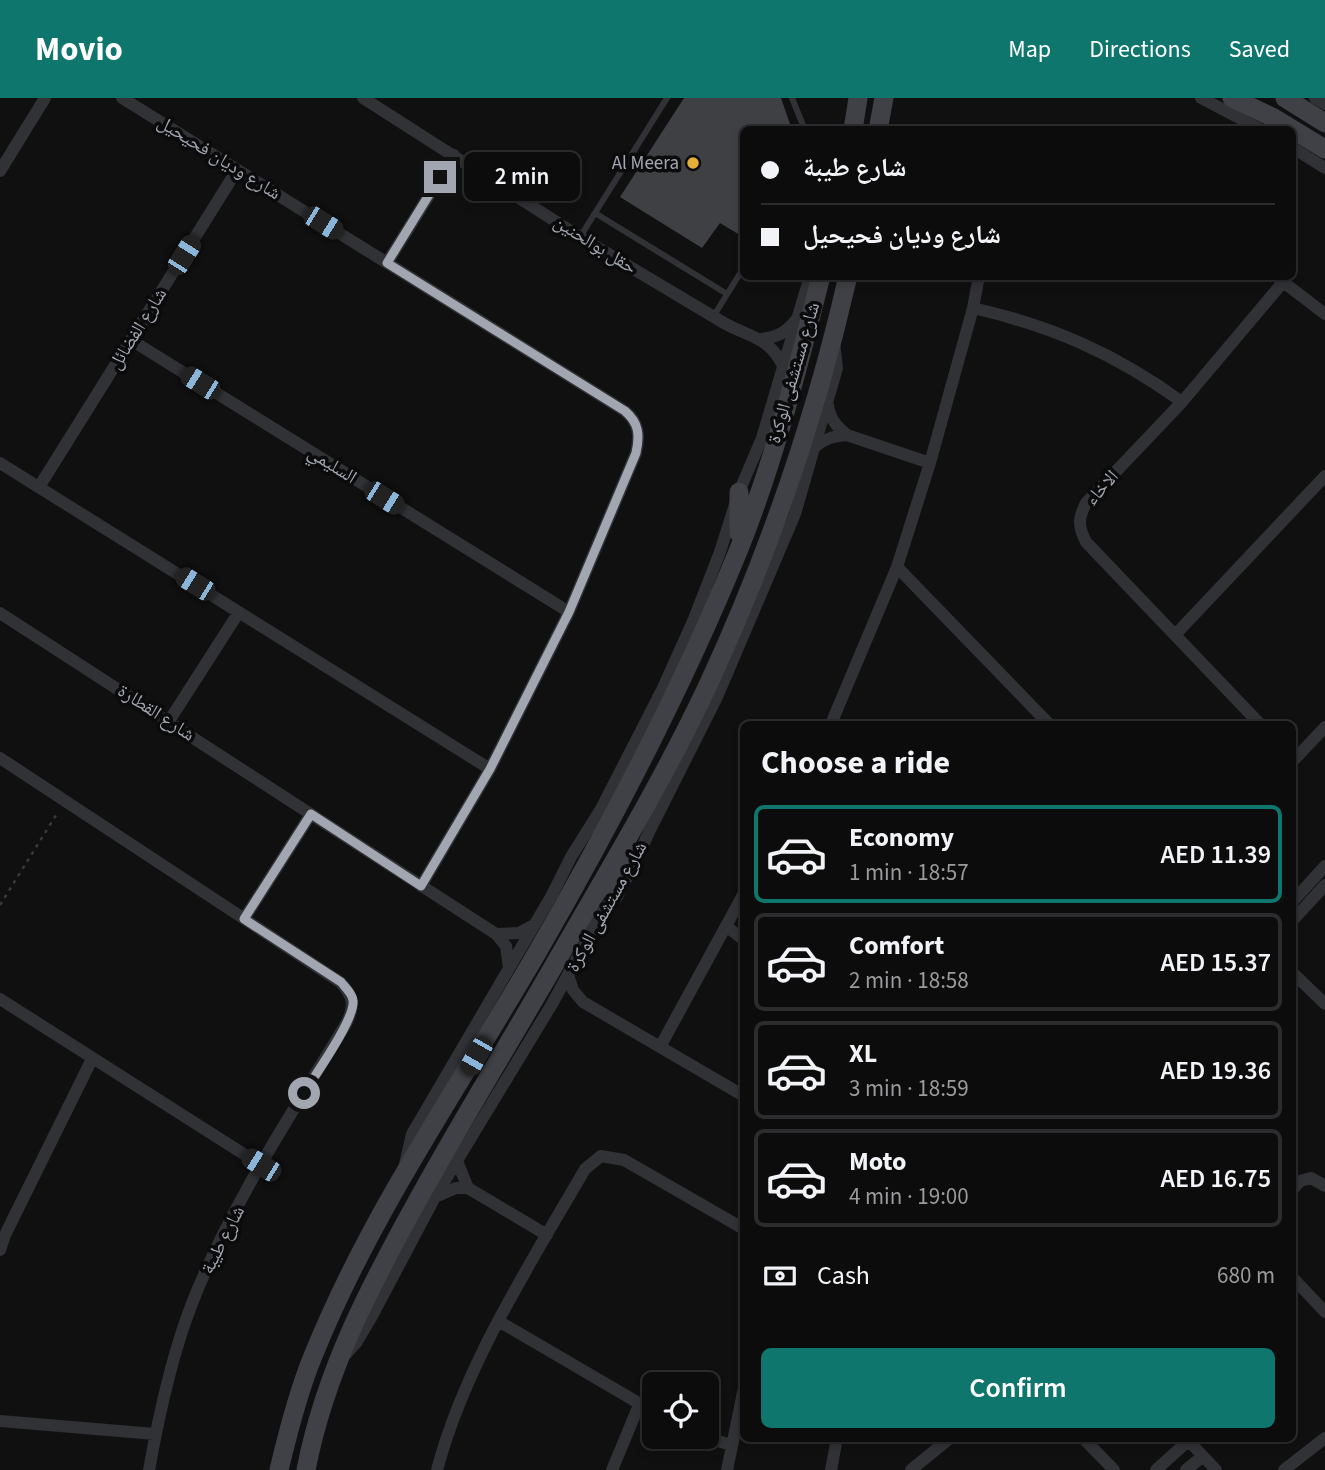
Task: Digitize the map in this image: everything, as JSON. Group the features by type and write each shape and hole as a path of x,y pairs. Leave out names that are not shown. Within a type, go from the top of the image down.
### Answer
{"street":[{"path":"1,167 45,98"},
{"name":"شارع وديان فحيحيل","path":"122,98 633,418 638,429 636,453 569,612 490,769 421,886"},
{"name":"حقل بوالحنين","path":"363,98 580,237 713,317 739,331 761,338"},
{"path":"854,126 858,98"},
{"path":"879,126 884,98"},
{"path":"1201,98 1254,126"},
{"path":"1232,98 1287,126"},
{"path":"1285,98 1325,123"},
{"path":"1315,98 1325,104"},
{"path":"1296,131 1325,149"},
{"path":"1296,150 1325,168"},
{"path":"387,263 454,155"},
{"name":"شارع الفضائل","path":"39,487 237,170"},
{"name":"شارع مستشفى الوكرة","path":"403,1178 412,1135 601,809 663,688 708,583 739,492 762,438 809,280"},
{"name":"شارع مستشفى الوكرة","path":"279,1470 287,1436 316,1347 337,1299 374,1228 581,874 671,705 739,547 788,403 820,280"},
{"name":"شارع مستشفى الوكرة","path":"306,1470 334,1366 358,1309 408,1216 625,844 708,683 782,505 814,411 847,280"},
{"path":"832,721 897,567 930,463 978,280"},
{"name":"الاخاء","path":"1257,721 1086,542 1078,525 1086,503 1182,402 1279,280"},
{"path":"1281,280 1325,314"},
{"path":"973,308 1034,324 1081,342 1148,377 1182,402"},
{"path":"761,338 776,337 788,330 798,319"},
{"path":"761,338 771,346 784,368"},
{"name":"شارع مستشفى الوكرة","path":"334,1366 361,1335 435,1197 552,1003 598,918 636,863 717,697 795,514 837,368 834,338"},
{"name":"السليمي","path":"131,340 569,612"},
{"path":"827,401 829,415 836,427 847,435 930,463"},
{"path":"813,448 823,440 847,435"},
{"path":"0,463 490,769"},
{"path":"1175,635 1325,476"},
{"path":"782,505 805,478"},
{"path":"739,492 739,547"},
{"path":"897,567 1046,721"},
{"path":"169,721 239,612"},
{"name":"شارع القطارة","path":"0,613 496,934"},
{"path":"1296,758 1325,727"},
{"name":"شارع طيبة","path":"0,758 341,982 353,1000 348,1022 261,1165 210,1263 192,1304 175,1356 155,1434 149,1470"},
{"path":"244,919 311,814"},
{"path":"614,895 624,864 625,844"},
{"path":"1296,898 1325,866"},
{"path":"552,895 581,874"},
{"path":"1296,917 1325,885"},
{"path":"660,1047 740,900"},
{"path":"496,934 519,933 533,925"},
{"path":"726,926 740,937"},
{"path":"496,934 509,953 509,969"},
{"path":"568,975 573,990 583,1002 740,1094"},
{"path":"1296,976 1325,1004"},
{"path":"0,999 261,1165"},
{"path":"552,1003 567,1000 583,1002"},
{"path":"0,1250 2,1234 92,1059"},
{"path":"438,1470 465,1391 585,1168 601,1156 624,1160 740,1227"},
{"path":"457,1161 468,1188"},
{"path":"1296,1186 1300,1181 1311,1178 1325,1186"},
{"path":"435,1197 456,1188 468,1188 547,1236"},
{"path":"1296,1282 1325,1312"},
{"path":"500,1322 642,1406"},
{"path":"612,1470 639,1405"},
{"path":"727,1470 740,1406"},
{"path":"0,1421 155,1434"},
{"path":"1284,1470 1325,1438"},
{"path":"719,1441 731,1445"},
{"path":"831,1470 835,1442"},
{"path":"911,1470 945,1442"},
{"path":"1087,1442 1114,1470"},
{"path":"1156,1470 1185,1442"},
{"path":"1189,1442 1216,1470"},
{"path":"1186,1470 1203,1456"}],"lane":[{"path":"580,237 667,98"},
{"path":"792,98 802,126"},
{"path":"595,213 727,294"},
{"path":"713,317 740,273"}],"path":[{"path":"0,905 66,801"}],"building":[{"name":"Al Meera","path":"684,98 781,98 791,126 740,126 740,235 720,223 702,248 620,197"}],"place":[{"name":"Al Meera","path":"693,163"}],"route":[{"path":"304,1093 348,1022 353,1000 341,982 244,919 311,814 421,886 490,769 569,612 636,453 639,439 633,418 625,411 387,263 440,177"}]}
